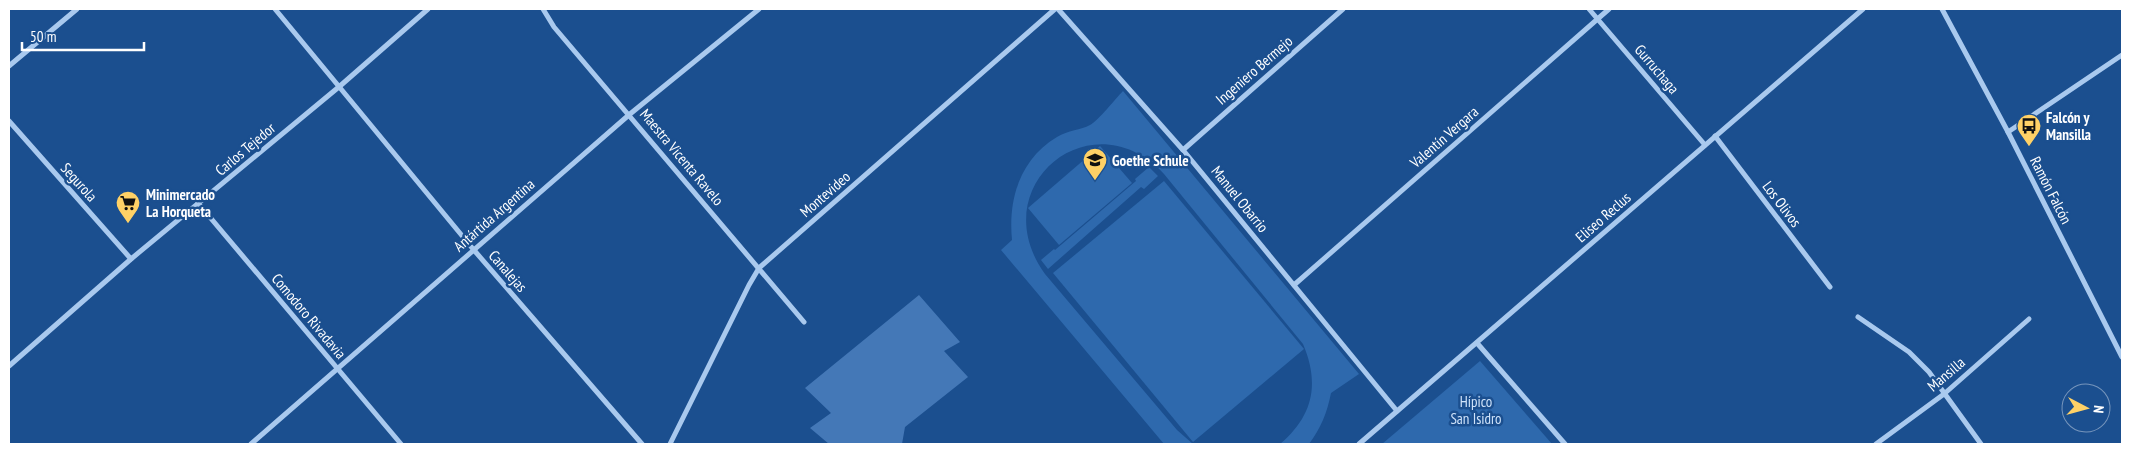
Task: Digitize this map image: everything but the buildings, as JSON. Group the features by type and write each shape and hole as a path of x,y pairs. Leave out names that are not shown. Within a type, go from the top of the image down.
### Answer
{"street":[{"path":"9,66 77,9"},
{"path":"276,9 340,86"},
{"name":"Carlos Tejedor","path":"9,366 131,259 340,86 428,9"},
{"name":"Maestra Vicenta Ravelo","path":"542,9 554,27 630,114 804,322"},
{"name":"Antártida Argentina","path":"251,444 630,114 759,9"},
{"name":"Manuel Obarrio","path":"1056,9 1183,150 1397,411"},
{"name":"Montevideo","path":"670,444 759,268 1056,9"},
{"name":"Ingeniero Bermejo","path":"1183,150 1343,9"},
{"name":"Gurruchaga","path":"1590,9 1705,145"},
{"name":"Valentín Vergara","path":"1294,285 1609,9"},
{"name":"Eliseo Reclus","path":"1359,444 1863,9"},
{"name":"Ramón Falcón","path":"1942,9 2008,132 2122,356"},
{"path":"2008,132 2122,55"},
{"name":"Canalejas","path":"340,86 473,250 642,444"},
{"name":"Segurola","path":"9,121 131,259"},
{"name":"Los Olivos","path":"1715,136 1830,287"},
{"name":"Comodoro Rivadavia","path":"198,203 401,444"},
{"path":"1858,317 1909,352 1929,372 1981,444"},
{"name":"Mansilla","path":"1876,444 1944,394 2029,319"},
{"path":"1477,343 1565,444"}],"green space":[{"path":"1123,91 1359,374 1331,393 1323,420 1309,444 1280,444 1300,422 1310,398 1312,386 1311,373 1303,344 1164,174 1135,152 1106,144 1078,148 1054,162 1036,184 1027,211 1029,242 1045,274 1177,430 1193,444 1164,444 1001,250 1012,240 1012,210 1019,181 1025,168 1044,146 1057,137 1086,127 1094,122"},
{"path":"1100,146 1132,183 1059,245 1028,208"},
{"path":"1149,167 1158,176 1144,189 1141,187 1048,269 1041,260 1136,181 1135,179"},
{"path":"1164,181 1304,349 1193,442 1053,273"},
{"name":"Hípico San Isidro","path":"1480,361 1552,444 1382,444"}],"place":[{"name":"Falcón y Mansilla","path":"2029,147"},
{"name":"Goethe Schule","path":"1095,181"},
{"name":"Minimercado La Horqueta","path":"128,224"}]}
